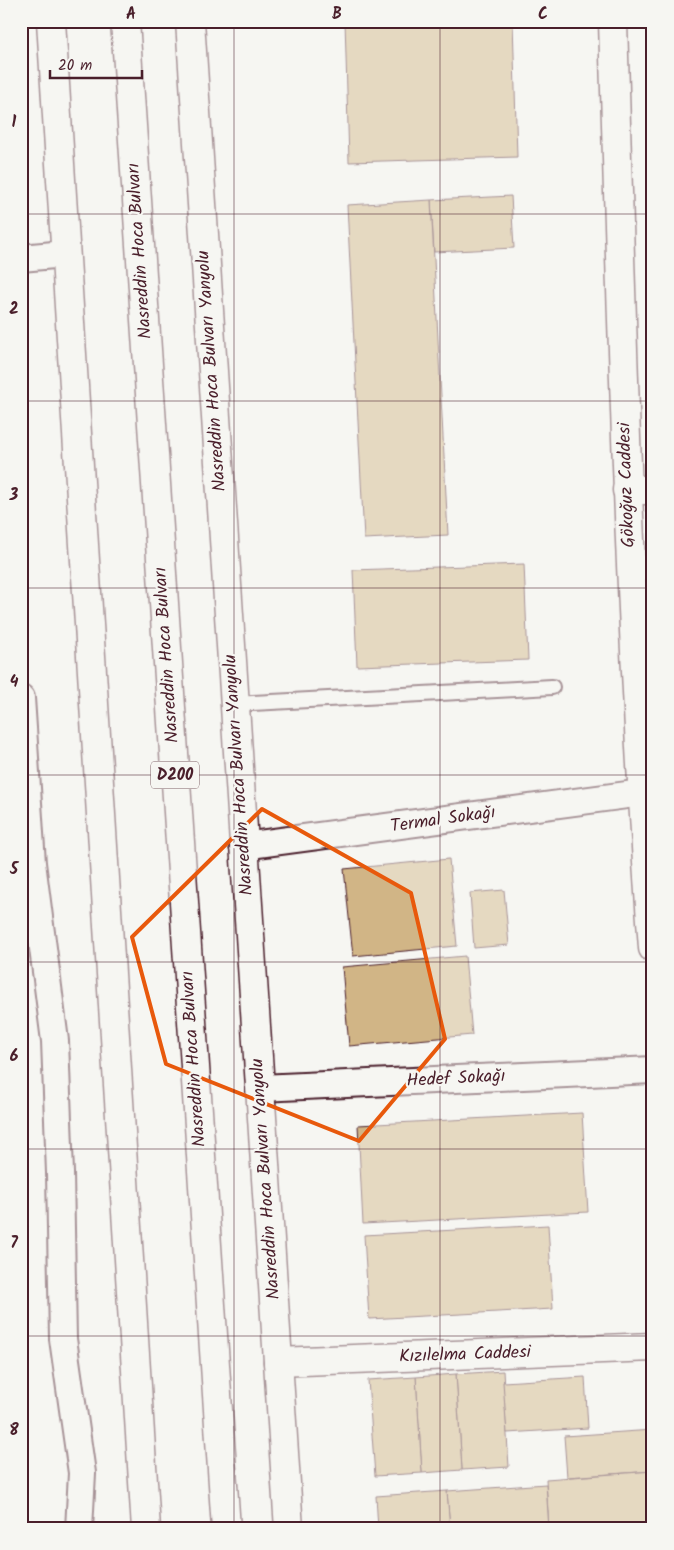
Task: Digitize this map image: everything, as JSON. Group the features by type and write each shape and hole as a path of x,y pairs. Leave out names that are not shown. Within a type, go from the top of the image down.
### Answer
{"main road":[{"path":"51,21 146,1529"},
{"name":"Nasreddin Hoca Bulvarı","path":"125,21 226,1529"},
{"name":"Nasreddin Hoca Bulvarı Yanyolu","path":"190,21 289,1529"},
{"name":"Gökoğuz Caddesi","path":"613,21 640,490 642,793 653,948"},
{"name":"Kızılelma Caddesi","path":"278,1362 653,1347"}],"street":[{"path":"21,258 65,254"},
{"path":"21,698 32,863 55,1041 63,1339 82,1473 78,1529"},
{"name":"Termal Sokağı","path":"243,846 642,793"},
{"name":"Hedef Sokağı","path":"260,1088 653,1070"}],"lane":[{"path":"234,704 552,687"}],"highlighted area":[{"path":"262,809 411,893 445,1039 359,1141 166,1064 132,937"}],"building":[{"path":"345,21 513,21 517,157 349,162"},
{"path":"511,196 514,248 434,252 431,200"},
{"path":"431,200 448,535 364,539 347,205"},
{"path":"524,564 528,660 357,666 353,570"},
{"path":"449,859 457,946 353,956 344,869"},
{"path":"504,890 509,945 474,948 470,893"},
{"path":"465,956 472,1035 349,1046 342,967"},
{"path":"582,1113 588,1212 363,1224 358,1125"},
{"path":"548,1225 553,1309 369,1319 364,1235"},
{"path":"503,1371 509,1467 462,1470 456,1374"},
{"path":"456,1374 462,1470 422,1473 416,1377"},
{"path":"416,1377 422,1473 375,1476 368,1380"},
{"path":"585,1377 588,1428 507,1433 503,1382"},
{"path":"653,1430 653,1471 567,1477 564,1436"},
{"path":"653,1471 653,1529 549,1529 546,1479"},
{"path":"546,1484 549,1529 450,1529 447,1491"},
{"path":"447,1491 450,1529 378,1529 376,1496"}]}
